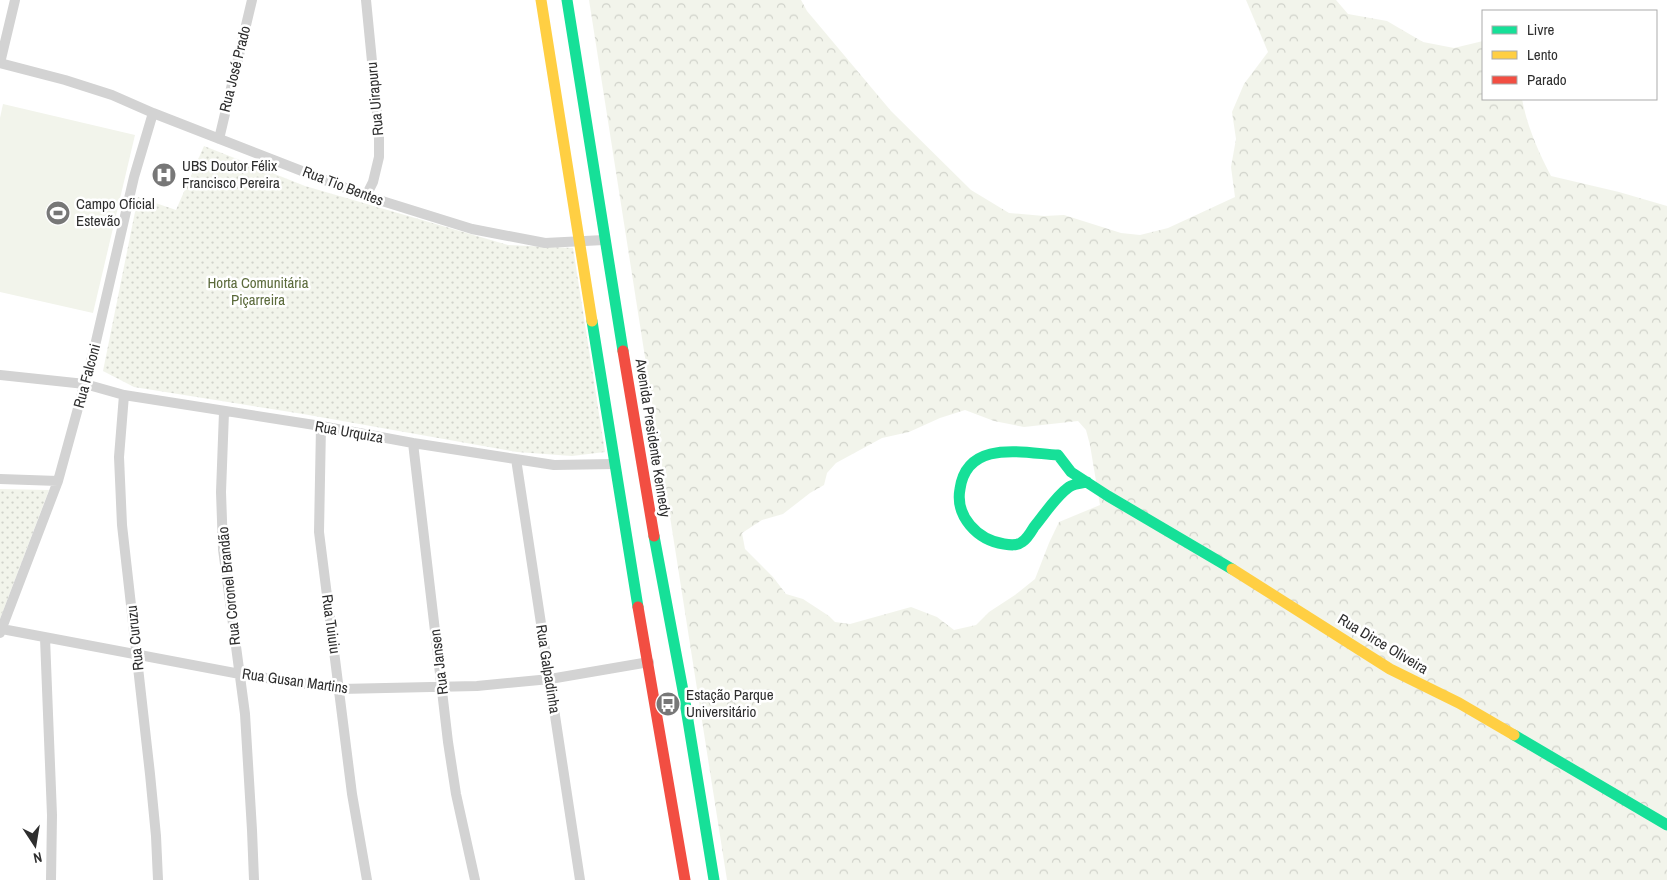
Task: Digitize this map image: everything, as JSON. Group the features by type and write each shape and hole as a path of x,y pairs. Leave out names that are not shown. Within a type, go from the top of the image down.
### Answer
{"main road":[{"path":"541,0 614,464 685,880"},
{"name":"Avenida Presidente Kennedy","path":"567,0 604,240 648,503 684,696 714,880"},
{"name":"Rua Dirce Oliveira","path":"1087,482 1070,486 1053,503 1023,542 1013,545 997,543 977,534 963,514 958,502 964,474 976,460 988,453 1001,451 1058,455 1071,472 1390,669 1459,703 1667,826"}],"street":[{"path":"0,63 15,0"},
{"name":"Rua José Prado","path":"218,139 252,0"},
{"name":"Rua Uirapuru","path":"366,0 379,141 373,182 366,196"},
{"name":"Rua Tio Bentes","path":"0,63 112,95 218,139 366,196 472,230 545,243 604,240"},
{"name":"Rua Falconi","path":"1,631 58,481 85,384 134,177 153,113"},
{"name":"Rua Urquiza","path":"0,376 85,384 124,395 554,465 614,464"},
{"name":"Rua Curuzu","path":"124,395 120,457 122,525 155,818 158,880"},
{"name":"Rua Coronel Brandão","path":"224,412 221,492 223,549 245,714 254,880"},
{"name":"Rua Tuiuiu","path":"321,426 319,532 352,794 367,880"},
{"name":"Rua Jansen","path":"413,443 448,742 475,880"},
{"name":"Rua Galpadinha","path":"516,459 580,880"},
{"path":"0,479 58,481"},
{"name":"Rua Gusan Martins","path":"1,631 240,674 340,689 442,687 550,680 649,662"},
{"path":"45,638 52,815 51,880"}],"green space":[{"path":"589,0 801,0 807,11 891,111 971,190 1009,213 1044,216 1064,215 1121,233 1140,235 1168,228 1235,197 1231,167 1236,139 1232,112 1244,84 1268,52 1246,0 1336,0 1348,14 1387,21 1423,42 1454,48 1482,41 1482,100 1522,100 1534,138 1551,176 1619,192 1667,206 1667,880 727,880","holes":["965,410 994,421 1024,427 1078,421 1086,430 1090,445 1100,505 1059,522 1035,579 989,612 976,625 954,630 937,617 911,607 850,624 835,622 803,599 786,594 773,577 745,549 742,533 762,520 783,514 810,493 824,485 827,473 836,463 882,438 909,432 940,418"]},
{"name":"Campo Oficial Estevão","path":"3,104 135,135 93,313 0,292 0,118"},
{"name":"Horta Comunitária Piçarreira","path":"204,146 305,186 508,245 573,248 605,452 572,456 517,452 303,414 134,387 103,371 138,197 176,210"},
{"path":"0,489 49,490 0,619"}],"traffic: fast":[{"path":"567,0 623,351"},
{"path":"592,321 638,607"},
{"path":"1087,482 1085,482 1073,485 1064,491 1050,506 1026,539 1016,545 994,542 977,532 965,517 959,499 965,473 973,462 985,456 998,452 1029,452 1058,455 1071,472 1232,569"},
{"path":"654,536 684,696 714,880"},
{"path":"1514,735 1667,825"}],"traffic: slow":[{"path":"541,0 592,321"},
{"path":"1232,569 1390,669 1459,703 1514,735"}],"traffic: jam":[{"path":"623,351 654,536"},
{"path":"638,607 685,880"}],"place":[{"name":"UBS Doutor Félix Francisco Pereira","path":"164,175"},
{"name":"Campo Oficial Estevão","path":"58,213"},
{"name":"Estação Parque Universitário","path":"668,704"}]}
